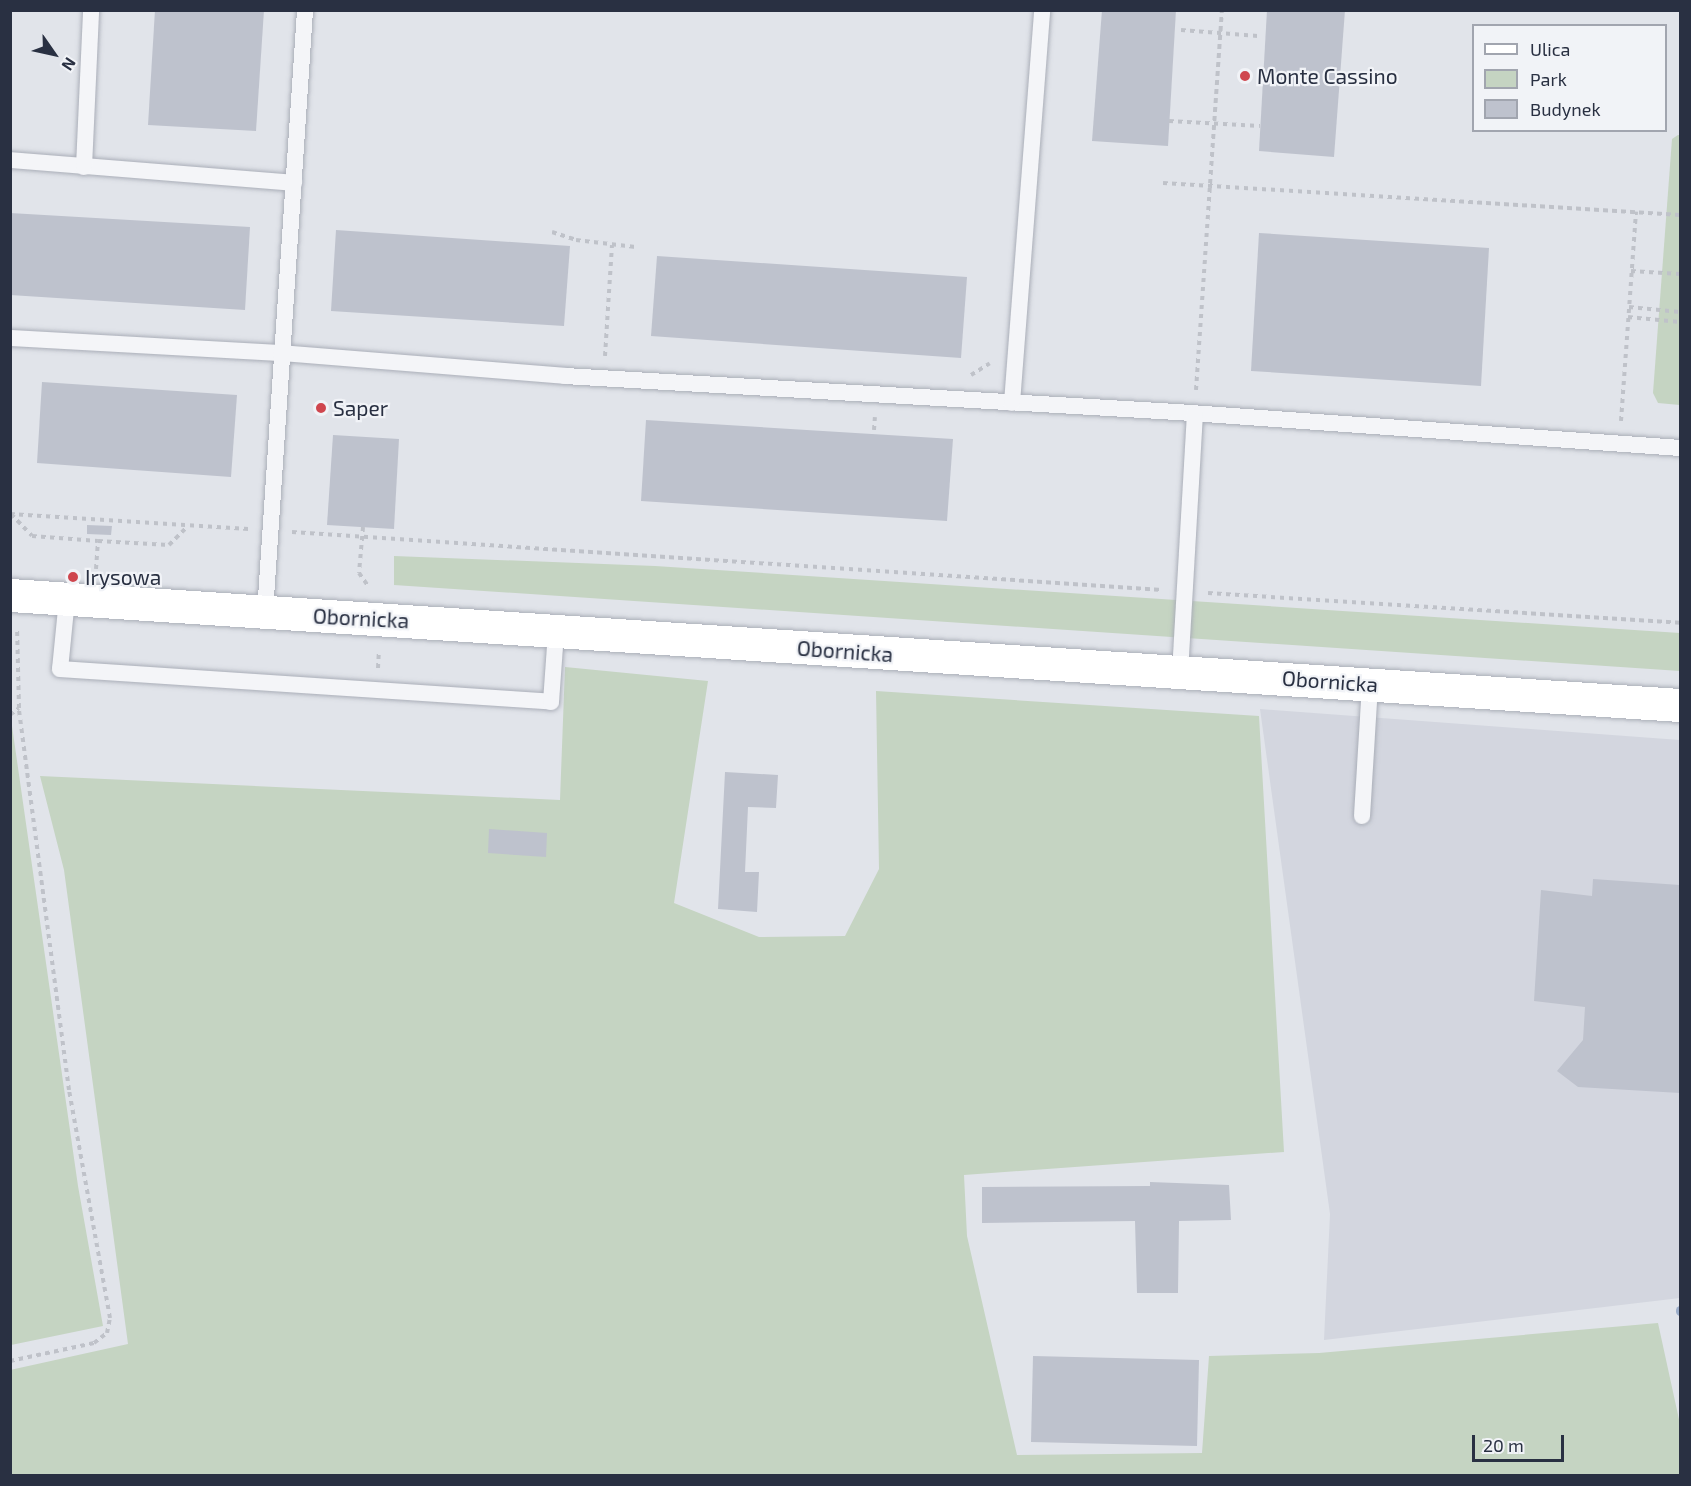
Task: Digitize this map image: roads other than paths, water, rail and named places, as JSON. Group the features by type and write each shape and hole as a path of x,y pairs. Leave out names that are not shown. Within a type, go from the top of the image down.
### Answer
{"main road":[{"name":"Obornicka","path":"15,596 1680,705"}],"lane":[{"path":"84,167 91,10"},
{"path":"265,613 305,10"},
{"path":"1012,403 1042,10"},
{"path":"10,160 294,183"},
{"path":"10,338 281,353 604,378 1195,414 1680,448"},
{"path":"1180,673 1195,414"},
{"path":"67,599 60,669 551,702 556,632"},
{"path":"1362,816 1370,684"}],"place":[{"name":"Monte Cassino","path":"1245,76"},
{"name":"Saper","path":"321,408"},
{"name":"Irysowa","path":"73,577"}]}
